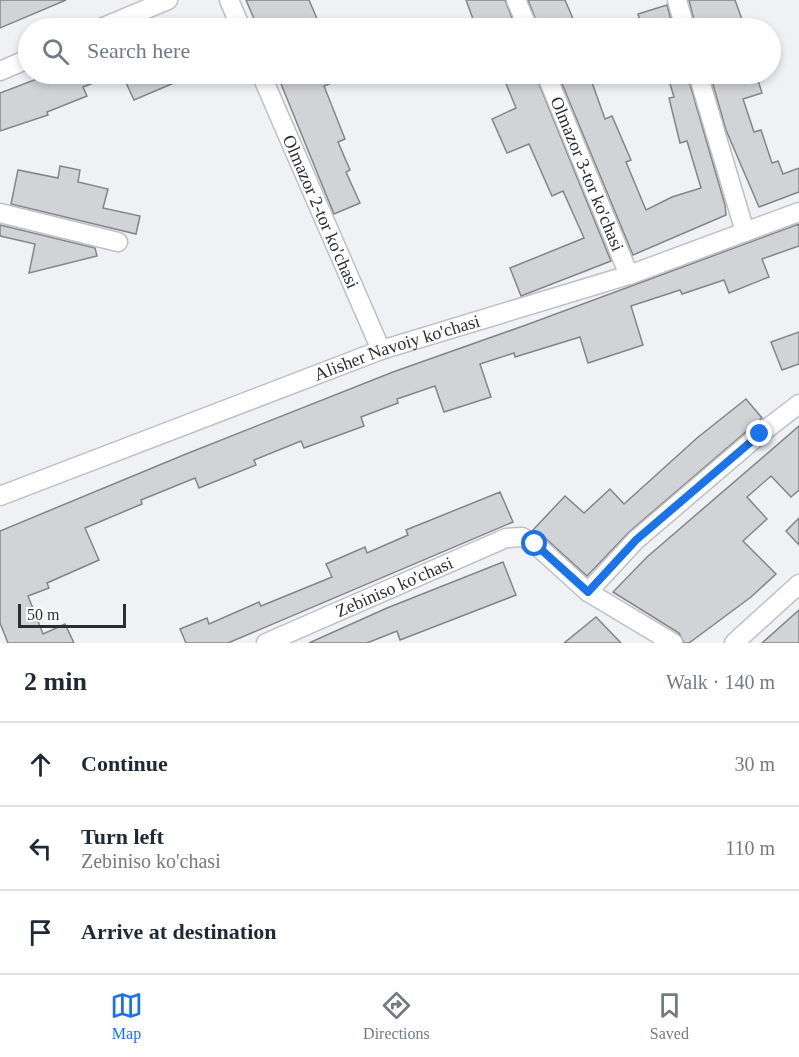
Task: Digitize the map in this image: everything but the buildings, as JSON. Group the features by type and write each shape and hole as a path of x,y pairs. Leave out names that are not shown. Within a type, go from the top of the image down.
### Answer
{"street":[{"path":"125,18 168,0"},
{"path":"229,0 237,18"},
{"path":"516,0 524,18"},
{"path":"677,0 682,18"},
{"path":"0,71 18,63"},
{"name":"Olmazor 2-tor ko'chasi","path":"265,84 381,350"},
{"name":"Olmazor 3-tor ko'chasi","path":"550,84 629,275"},
{"path":"701,84 745,232"},
{"name":"Alisher Navoiy ko'chasi","path":"0,496 381,350 629,275 799,212"},
{"path":"0,213 118,242"},
{"path":"664,641 588,592 636,540 760,434 799,404"},
{"name":"Zebiniso ko'chasi","path":"266,643 507,538 522,537 535,544 588,592"},
{"path":"735,643 799,584"}],"route":[{"path":"535,544 588,592 636,540 760,434"}]}
